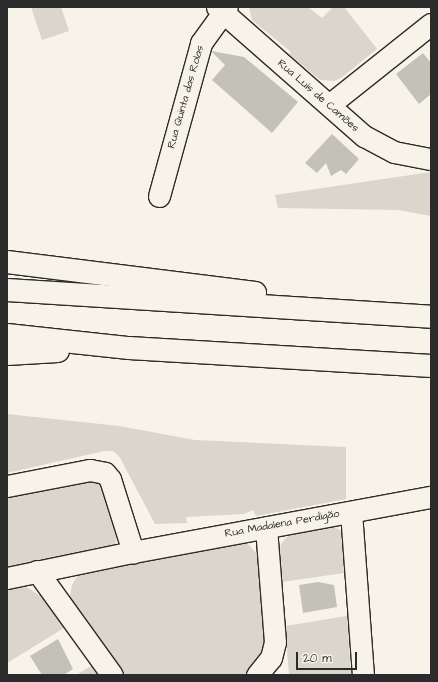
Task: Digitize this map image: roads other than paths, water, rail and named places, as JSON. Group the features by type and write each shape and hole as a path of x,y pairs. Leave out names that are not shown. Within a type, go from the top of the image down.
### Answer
{"highway":[{"path":"7,262 130,279 210,286 386,314"},
{"path":"7,290 431,317"},
{"path":"7,335 129,348 335,362 431,366"},
{"path":"7,354 129,348"},
{"path":"335,362 431,375"}],"street":[{"name":"Rua Luís de Camões","path":"222,9 329,105 378,146 416,158 431,159"},
{"name":"Rua Quinta das Rolas","path":"159,196 201,43 222,9"},
{"path":"329,105 431,24"},
{"path":"7,486 90,470 105,473 110,479 133,552"},
{"name":"Rua Madalena Perdigão","path":"7,578 133,552 431,497"},
{"path":"351,512 363,674"},
{"path":"256,675 271,658 275,642 266,527"},
{"path":"38,571 112,675"}]}
